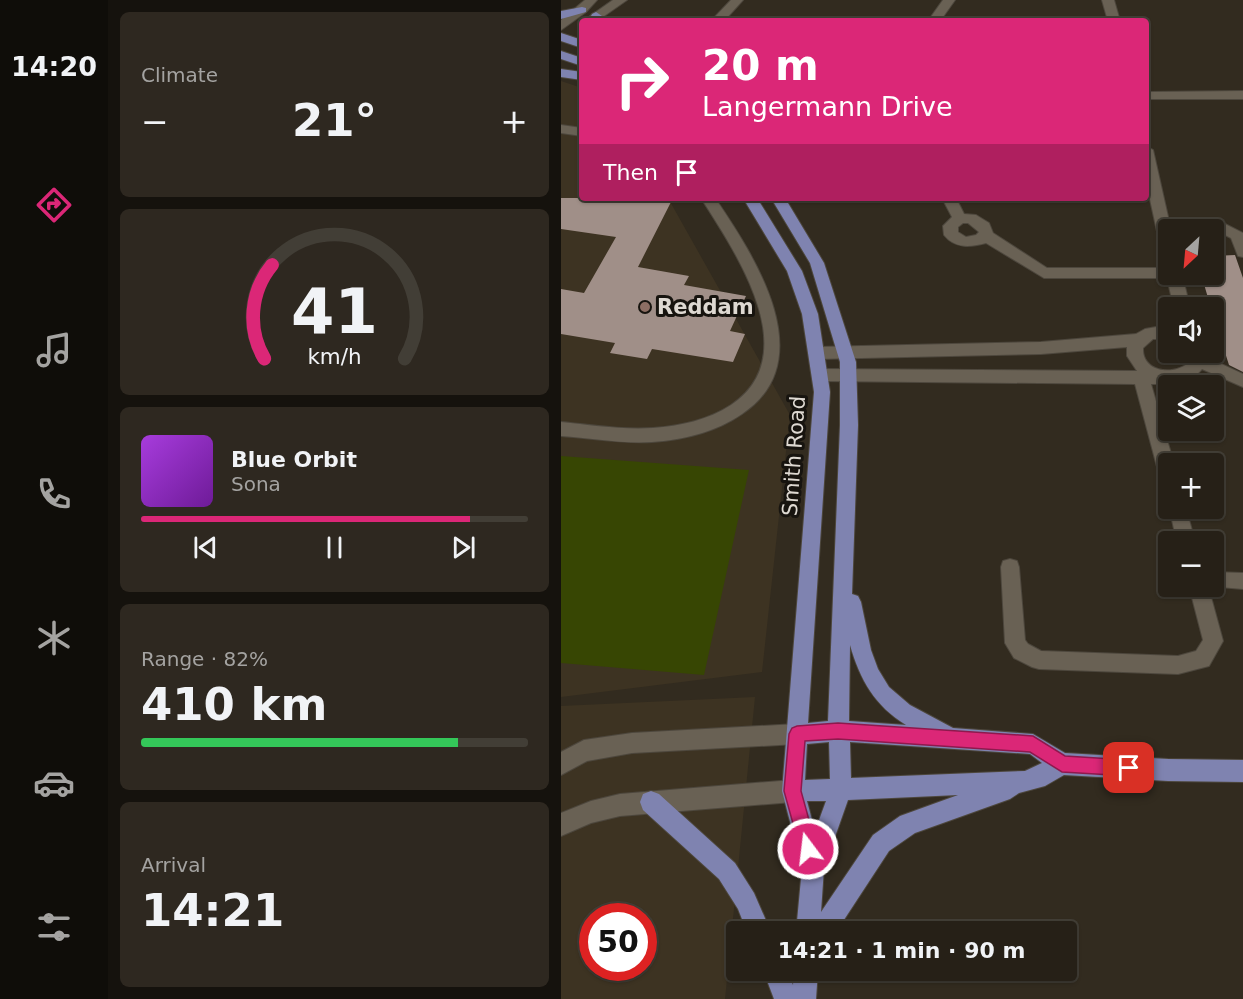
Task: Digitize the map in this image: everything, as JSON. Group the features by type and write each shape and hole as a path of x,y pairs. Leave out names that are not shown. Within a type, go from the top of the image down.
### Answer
{"main road":[{"path":"561,15 582,10"},
{"path":"562,35 579,43"},
{"path":"561,55 579,61"},
{"path":"561,73 579,76"},
{"name":"Smith Road","path":"752,201 794,271 810,314 822,392 793,791 813,868"},
{"path":"780,201 817,263 845,351 848,375 845,552 838,731 841,788 813,868 809,921"},
{"path":"845,552 854,625 866,662 883,694 913,717 949,737"},
{"path":"797,734 838,731 949,737 1033,744 1062,764 1168,770 1243,771"},
{"path":"829,921 881,843 908,824 1037,778 1062,764"},
{"path":"793,791 1025,782"},
{"path":"651,802 727,871 746,901 754,921"},
{"path":"779,981 786,999"},
{"path":"804,999 805,981"}],"street":[{"path":"562,35 591,0"},
{"path":"594,18 621,0"},
{"path":"720,18 737,0"},
{"path":"936,18 949,0"},
{"path":"1108,0 1113,18"},
{"path":"562,35 579,27"},
{"path":"1221,100 1243,95"},
{"path":"1149,100 1221,100 1243,104"},
{"path":"561,129 579,132"},
{"path":"1149,162 1163,219"},
{"path":"561,429 650,435 701,427 737,410 751,399 765,380 773,353 769,320 753,277 738,246 710,201"},
{"path":"951,201 960,219"},
{"path":"971,218 981,222 986,229 985,235 970,243 954,238 950,227 960,219 971,218"},
{"path":"1224,229 1237,235 1243,252"},
{"path":"985,235 1044,273 1158,273"},
{"path":"817,353 1041,348 1139,340 1158,333"},
{"path":"1139,340 1135,346 1137,362 1151,374 1158,375"},
{"path":"1183,375 1190,373 1194,363"},
{"path":"1209,363 1243,381"},
{"path":"820,375 1158,378"},
{"path":"1141,377 1162,453"},
{"path":"1010,567 1015,643 1021,651 1039,660 1178,665 1202,659 1213,641 1201,597"},
{"path":"1224,580 1243,581"},
{"path":"561,764 584,752 632,743 797,734"},
{"path":"561,825 582,813 607,806 710,795 793,791"}],"shaded area":[{"name":"Reddam","path":"561,81 579,87 579,201 670,201 790,415 762,672 561,697"},
{"path":"755,697 733,921 726,921 725,999 561,999 561,706"}],"green space":[{"path":"561,456 749,470 704,675 561,663"}],"building":[{"path":"561,198 579,198 579,201 671,202 638,267 689,276 684,285 746,296 730,331 745,334 733,362 652,349 647,359 610,353 615,343 561,334 561,289 584,293 616,237 561,229"},
{"path":"1235,255 1243,278 1243,372 1229,365 1224,349 1224,297 1208,297 1204,285 1224,285 1224,256"}],"place":[{"name":"Reddam","path":"645,307"}],"route":[{"path":"808,849 793,791 797,734 838,731 1033,744 1062,764 1129,768"}]}
